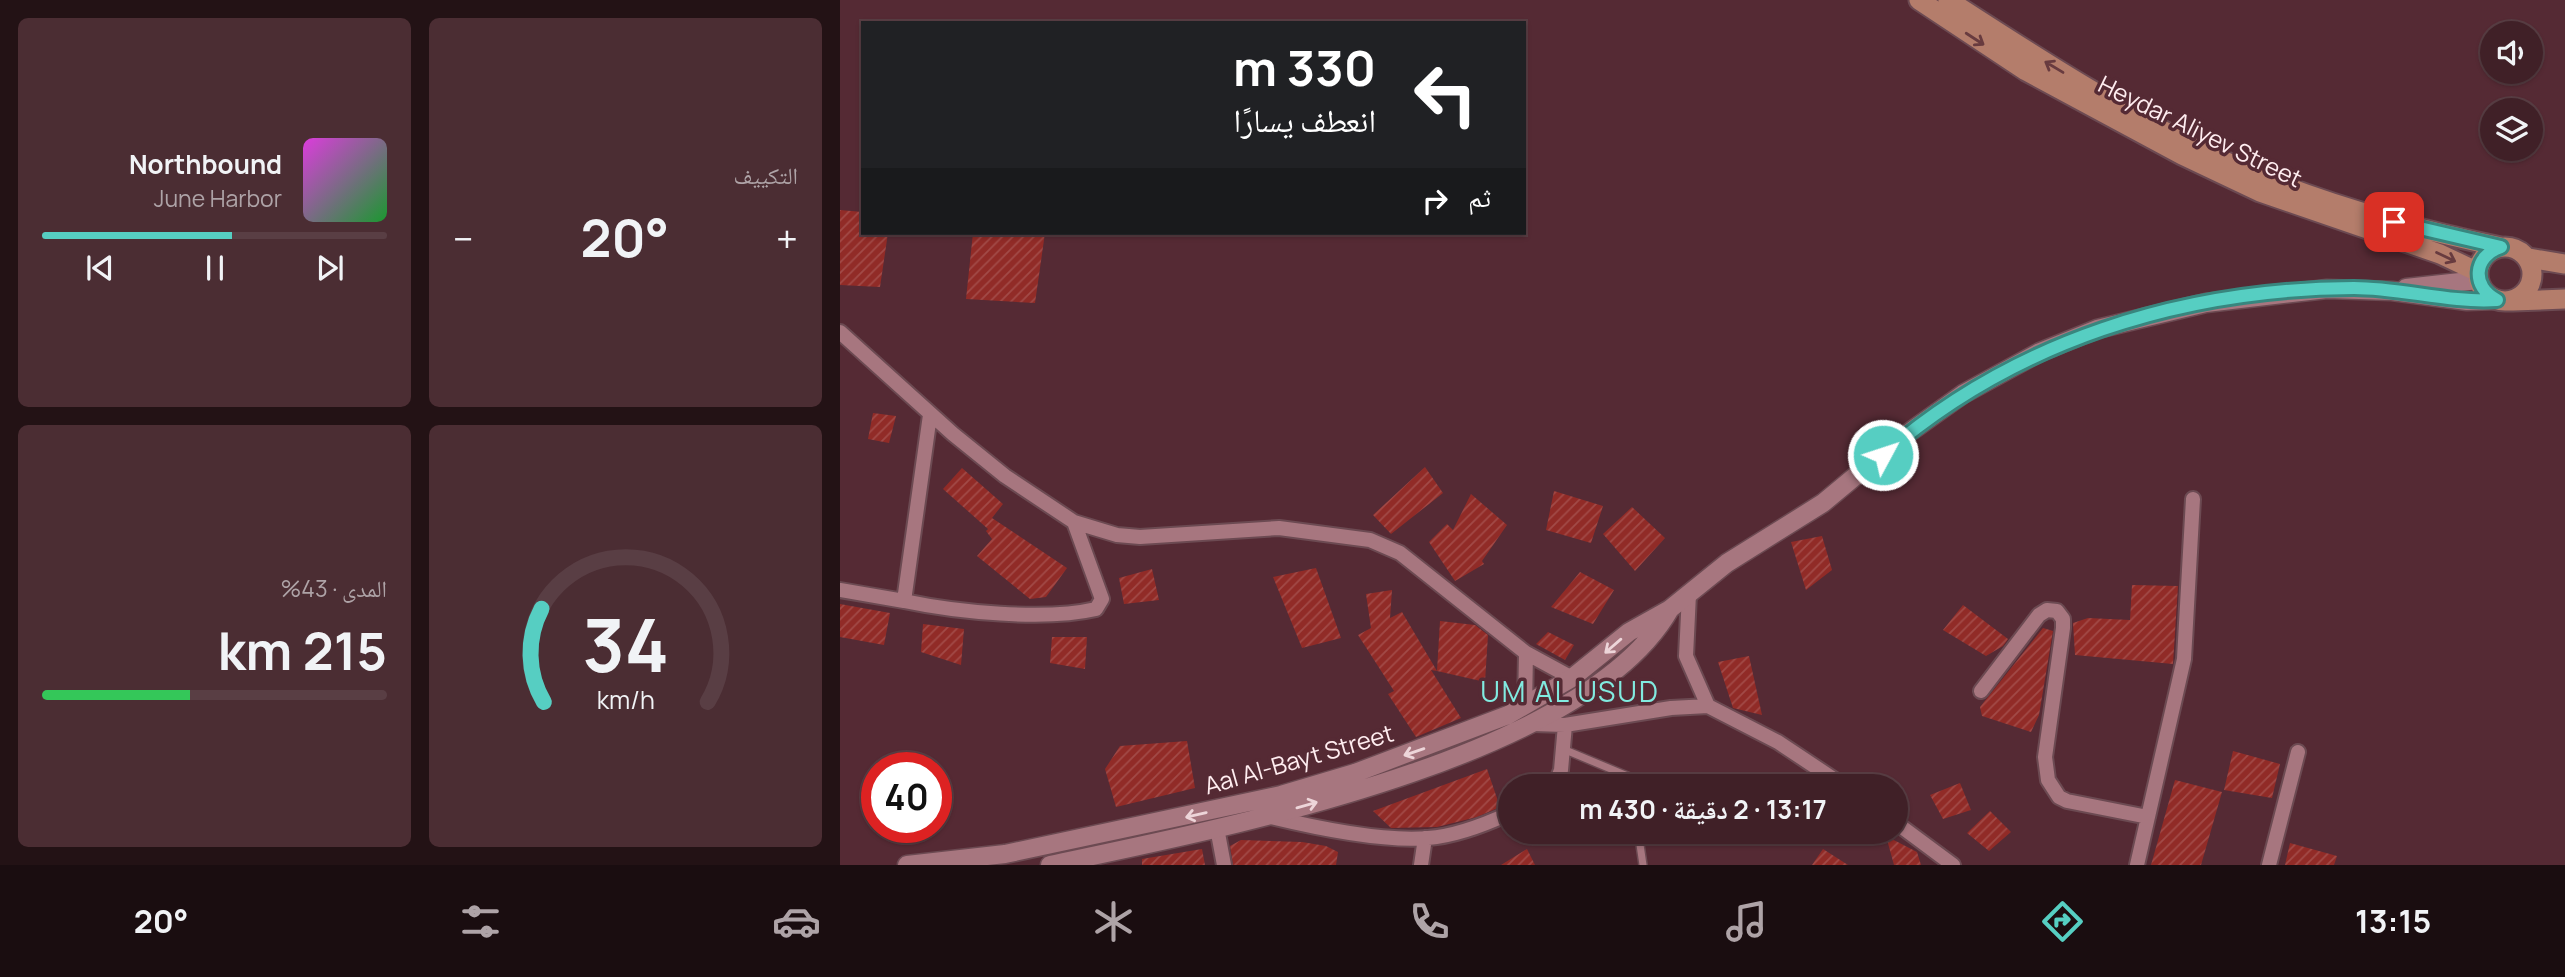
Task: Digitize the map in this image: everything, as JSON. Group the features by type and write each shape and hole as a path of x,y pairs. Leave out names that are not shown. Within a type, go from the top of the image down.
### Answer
{"main road":[{"name":"Heydar Aliyev Street","path":"1919,0 2026,71 2182,155 2260,192 2440,254 2478,276"},
{"name":"Heydar Aliyev Street","path":"1948,0 1968,6 2118,105 2233,165 2351,210 2501,247"},
{"path":"2565,264 2528,258 2516,249 2501,247 2485,256 2478,276 2488,296 2504,301 2565,299"},
{"path":"2504,301 2520,298 2531,284 2533,275 2528,258"}],"street":[{"name":"Aal Al-Bayt Street","path":"2392,290 2478,276"},
{"name":"Aal Al-Bayt Street","path":"1050,865 1267,817 1424,767 1486,734 1525,706 1572,678 1640,624 1670,609 1727,563 1824,503 1944,406 1994,374 2061,342 2157,312 2206,303 2327,289 2392,290 2448,300 2504,301"},
{"path":"840,332 930,415 1005,476 1074,522 1117,535 1140,537 1279,528 1370,540 1400,553 1526,653 1572,678"},
{"path":"904,601 930,415"},
{"path":"2137,865 2184,659 2193,499"},
{"path":"840,590 904,601 1033,614 1079,613 1096,609 1102,598 1074,522"},
{"path":"1689,594 1686,656 1709,706"},
{"name":"Aal Al-Bayt Street","path":"907,865 1005,854 1281,794 1486,734 1533,724 1577,698 1627,663 1655,634 1670,609"},
{"path":"1981,691 2039,615 2047,610 2057,611 2063,619 2063,628 2045,757 2048,780 2053,791 2067,800 2148,817"},
{"path":"1525,706 1526,653"},
{"path":"1533,724 1565,725 1671,708 1709,706 1778,742 1826,774"},
{"path":"1558,774 1565,725"},
{"path":"2269,865 2298,752"},
{"path":"1267,817 1302,825 1425,838 1484,825 1498,819"},
{"path":"1217,828 1224,865"},
{"path":"1908,832 1953,865"},
{"path":"1421,865 1425,838"}],"lane":[{"path":"1563,749 1623,774"},
{"path":"1640,844 1643,865"}],"building":[{"path":"840,210 861,212 861,235 888,235 880,287 840,285"},
{"path":"973,235 1045,235 1035,303 966,299"},
{"path":"873,413 896,416 889,443 868,439"},
{"path":"1425,467 1443,493 1391,534 1373,515"},
{"path":"962,468 1003,504 992,518 1067,568 1046,597 1030,599 977,556 992,539 986,531 988,529 943,489"},
{"path":"1554,491 1603,506 1591,543 1546,530"},
{"path":"1471,494 1507,525 1482,561 1484,564 1455,581 1429,542 1447,524 1453,530"},
{"path":"1632,507 1665,538 1635,571 1603,534"},
{"path":"1822,536 1832,570 1806,590 1791,542"},
{"path":"1316,568 1341,638 1302,648 1273,577"},
{"path":"1152,569 1159,600 1124,604 1119,578"},
{"path":"1580,572 1614,590 1593,624 1551,607"},
{"path":"2132,585 2178,586 2173,664 2075,655 2073,623 2088,618 2130,620"},
{"path":"1392,590 1390,618 1402,612 1437,671 1431,670 1461,718 1416,737 1388,694 1394,691 1358,635 1371,628 1366,594"},
{"path":"840,604 890,613 884,645 840,637"},
{"path":"1963,605 2008,639 2003,646 1986,656 1943,630"},
{"path":"1440,621 1475,625 1488,635 1485,682 1437,671"},
{"path":"923,624 964,629 961,665 921,652"},
{"path":"2043,628 2053,631 2039,715 2031,732 1982,716 1980,707"},
{"path":"1548,632 1574,645 1565,660 1536,644"},
{"path":"1052,637 1087,637 1085,669 1050,663"},
{"path":"1749,656 1762,715 1733,708 1718,662"},
{"path":"1187,741 1195,788 1116,807 1105,769 1120,746"},
{"path":"2233,751 2280,764 2272,798 2224,790"},
{"path":"1487,769 1498,801 1498,808 1477,817 1437,827 1391,828 1373,811"},
{"path":"2175,780 2222,792 2201,865 2151,865"},
{"path":"1960,783 1971,810 1943,819 1930,795"},
{"path":"1990,811 2011,832 1989,851 1967,833"},
{"path":"1241,840 1302,842 1326,846 1338,852 1336,865 1233,865 1230,846"},
{"path":"2290,843 2337,856 2334,865 2285,865"},
{"path":"1888,844 1902,844 1917,852 1921,865 1894,865"},
{"path":"1202,849 1205,865 1142,865 1142,859"},
{"path":"1527,849 1535,865 1501,865"},
{"path":"1823,849 1848,865 1812,865"}],"district":[{"name":"UM AL USUD","path":"1570,692"}],"route":[{"path":"1883,455 1935,413 1994,374 2072,338 2157,312 2206,303 2327,289 2392,290 2448,300 2497,300 2482,289 2478,272 2485,256 2501,247 2394,222"}]}
